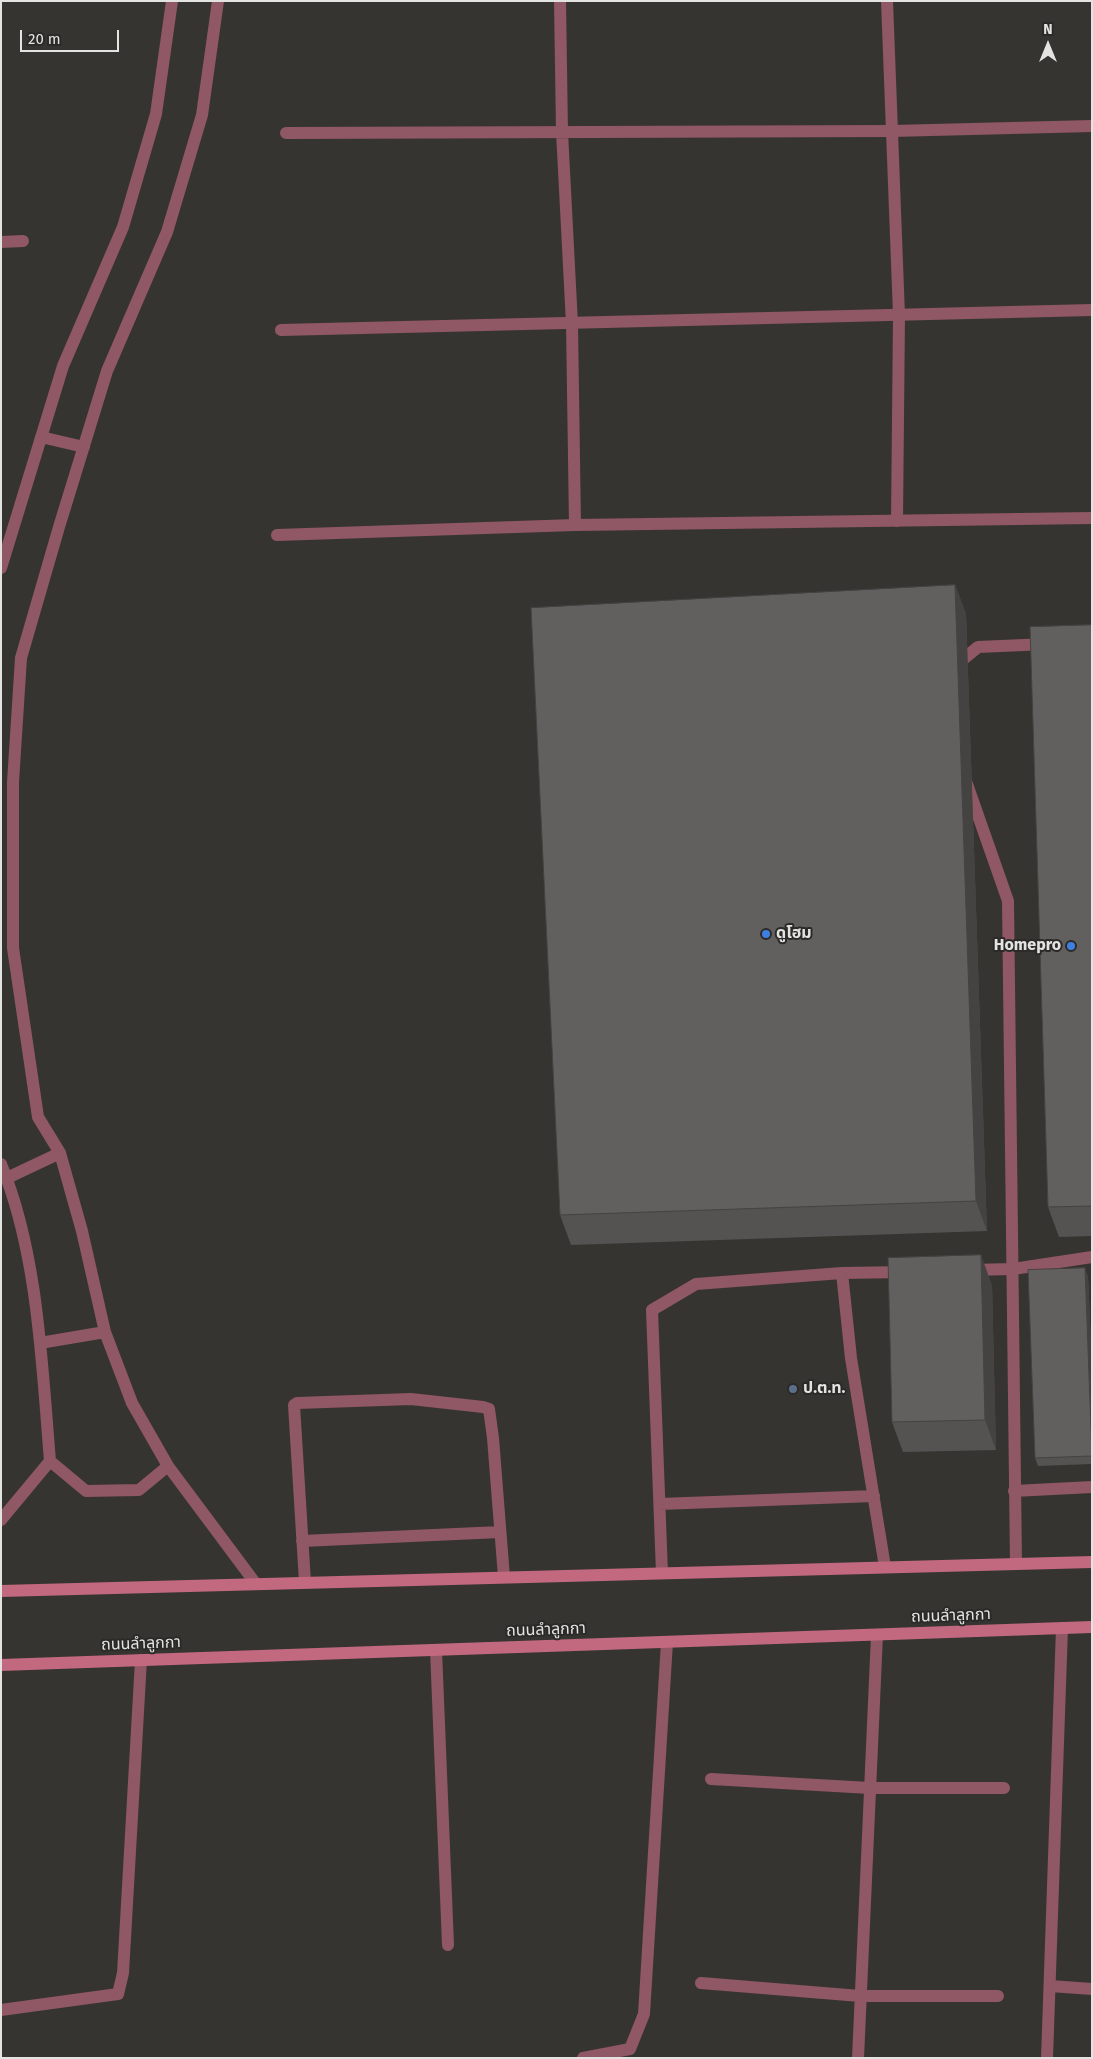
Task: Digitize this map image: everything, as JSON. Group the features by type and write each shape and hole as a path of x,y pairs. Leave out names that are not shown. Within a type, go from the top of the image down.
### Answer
{"main road":[{"path":"1,1591 885,1566 1092,1562"},
{"name":"ถนนลำลูกกา","path":"1,1665 1092,1627"}],"street":[{"path":"1,568 63,366 123,227 156,114 172,1"},
{"path":"218,1 202,115 167,232 107,370 22,658 14,782 13,948 38,1117 60,1153 82,1231 105,1332 132,1404 168,1466 256,1584"},
{"path":"560,1 562,132 572,324 576,525"},
{"path":"887,1 899,316 897,520"},
{"path":"286,133 892,131 1092,126"},
{"path":"1,242 22,241"},
{"path":"281,330 1092,310"},
{"path":"41,437 84,447"},
{"path":"277,535 576,525 1092,518"},
{"path":"961,680 961,661 978,646 1063,644"},
{"path":"964,769 965,778 1008,901 1016,1564"},
{"path":"7,1178 60,1153"},
{"path":"1,1164 22,1227 40,1343 50,1461 1,1520"},
{"path":"956,1270 1013,1269 1092,1257"},
{"path":"662,1572 652,1310 696,1284 842,1273 918,1271"},
{"path":"842,1273 851,1358 885,1566"},
{"path":"40,1343 105,1332"},
{"path":"305,1582 293,1407 297,1404 411,1399 489,1409 492,1422 504,1577"},
{"path":"50,1461 86,1491 139,1490 168,1466"},
{"path":"1014,1491 1092,1487"},
{"path":"660,1504 874,1496"},
{"path":"302,1541 500,1532"},
{"path":"1047,2058 1062,1628"},
{"path":"858,2058 877,1635"},
{"path":"583,2058 630,2049 644,2014 667,1642"},
{"path":"436,1650 448,1945"},
{"path":"1,2010 118,1994 123,1973 141,1660"},
{"path":"711,1779 870,1788 1004,1788"},
{"path":"701,1983 860,1996 998,1996"},
{"path":"1050,1986 1092,1989"}],"building":[{"name":"ดูโฮม","path":"955,585 976,1201 560,1215 531,608"},
{"name":"Homepro","path":"1092,625 1092,1206 1048,1207 1030,627"},
{"path":"981,1255 985,1420 892,1422 888,1258"},
{"path":"1085,1268 1092,1456 1035,1458 1028,1270"}],"place":[{"name":"ดูโฮม","path":"766,934"},
{"name":"Homepro","path":"1071,946"},
{"name":"ป.ต.ท.","path":"793,1389"}]}
